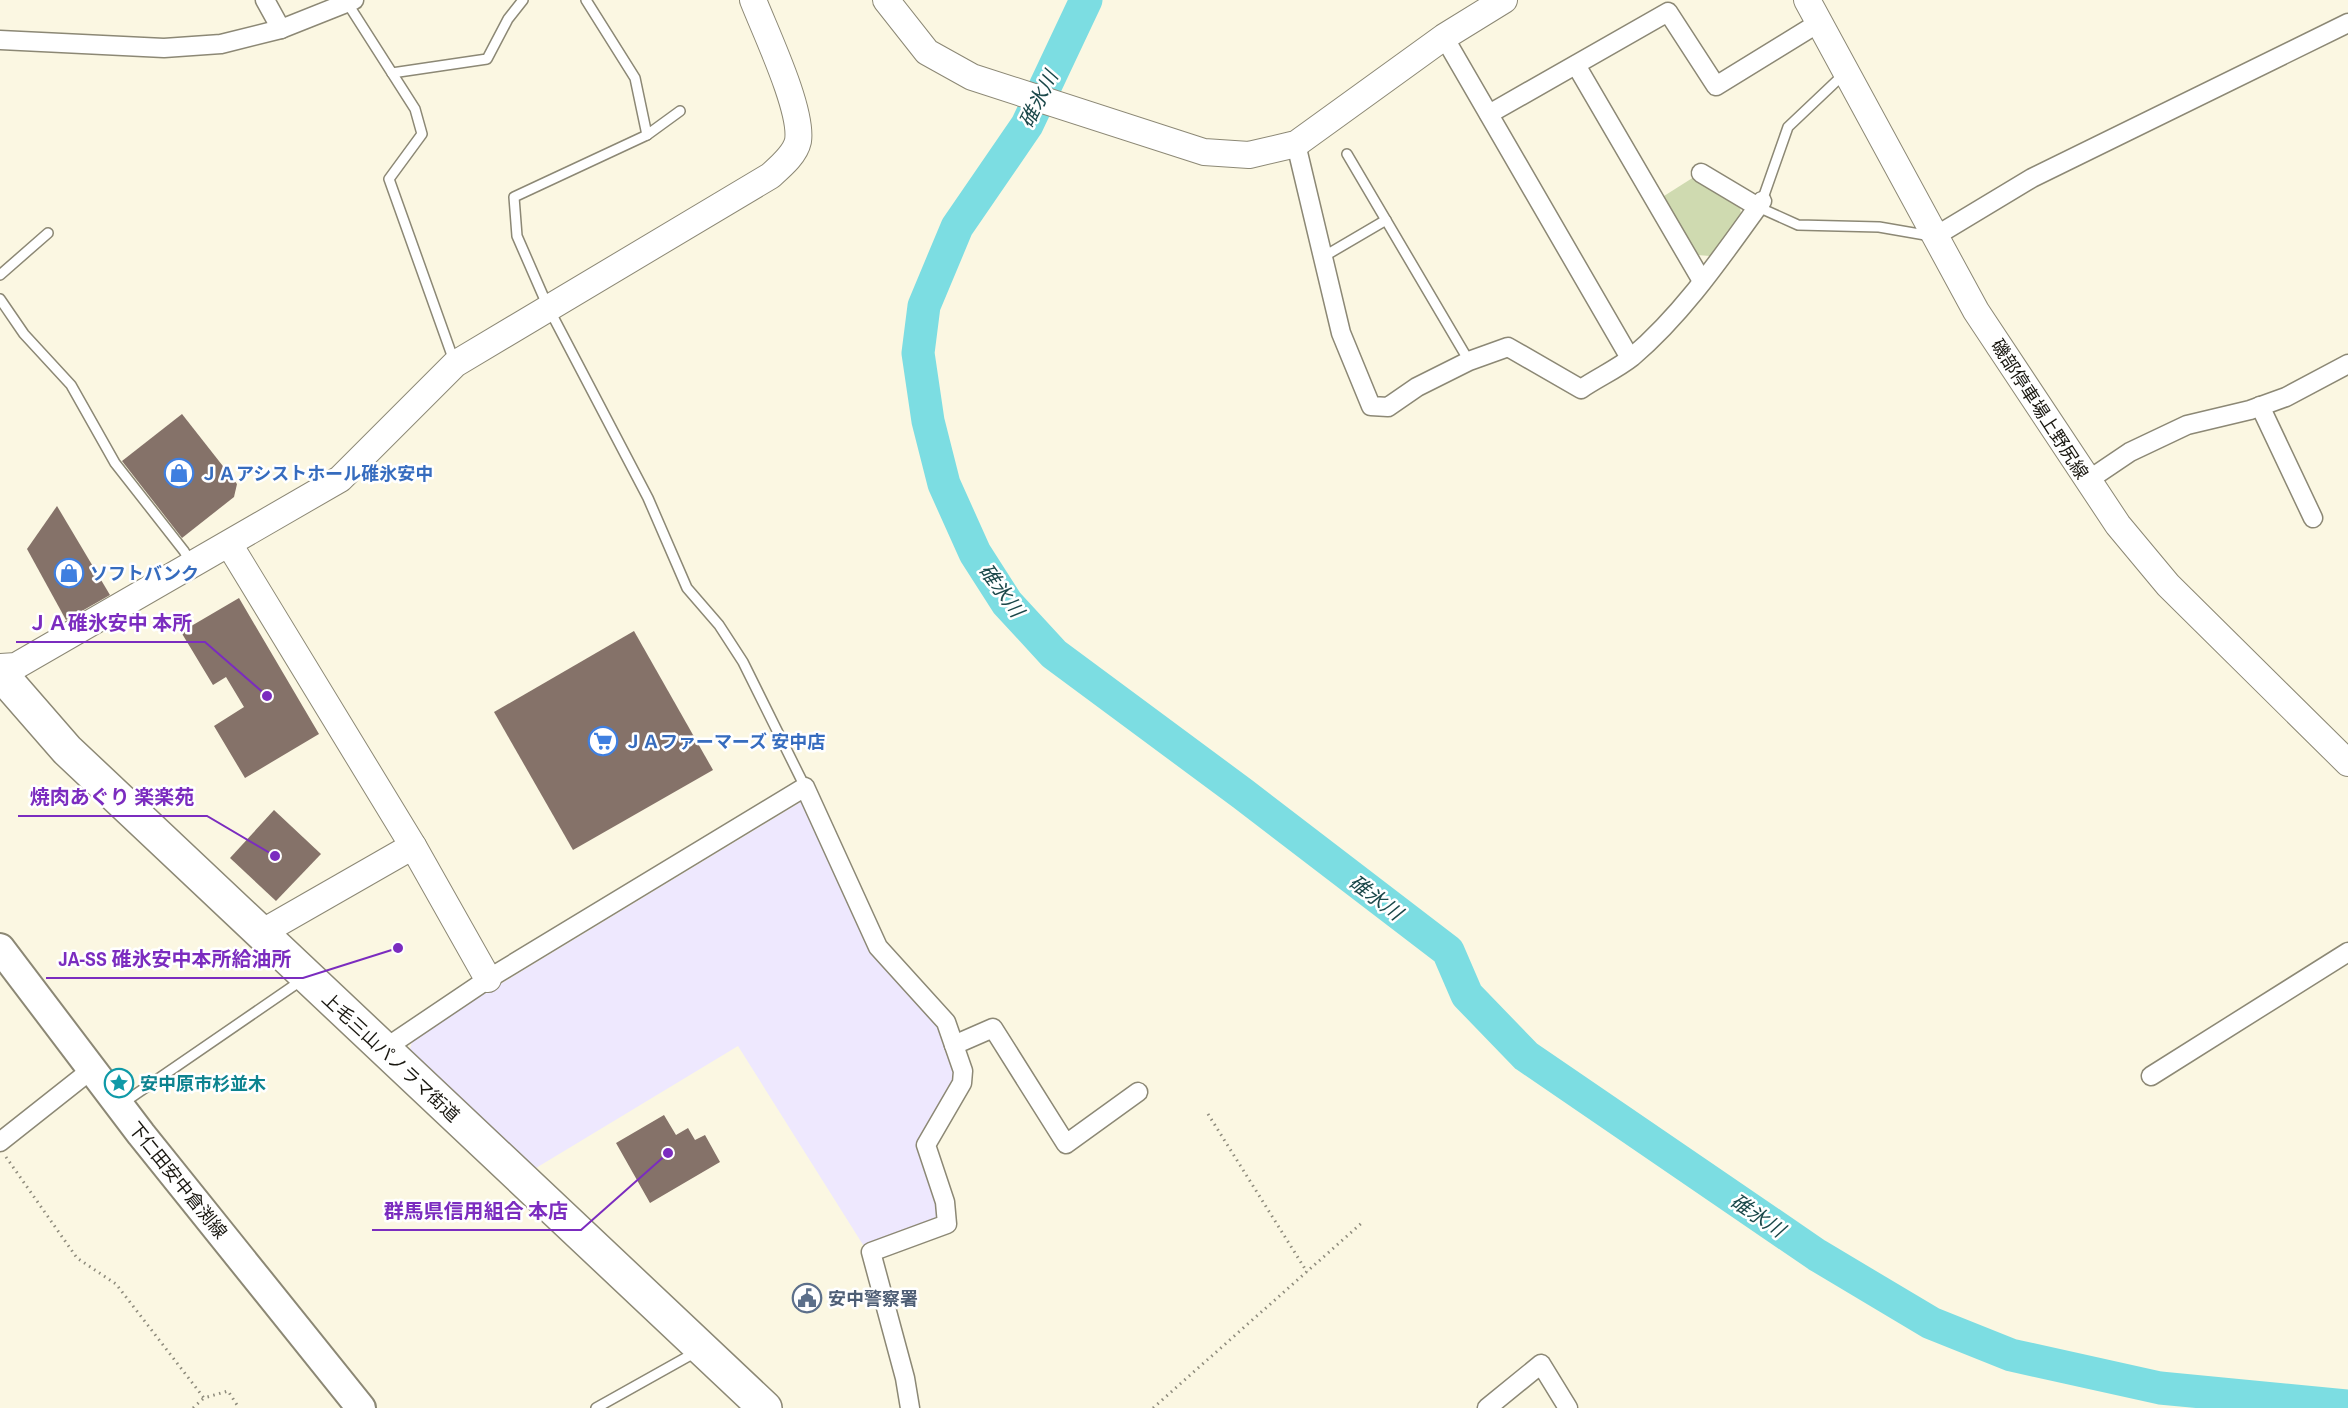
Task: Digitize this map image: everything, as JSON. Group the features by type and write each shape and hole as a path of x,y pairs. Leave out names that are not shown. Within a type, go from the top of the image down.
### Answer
{"highway":[{"name":"上毛三山パノラマ街道","path":"0,673 67,750 765,1408"}],"main road":[{"name":"下仁田安中倉渕線","path":"0,948 118,1106 361,1408"}],"street":[{"path":"266,0 281,28"},
{"path":"0,667 16,666 340,479 455,364 770,176 786,162 798,141 794,108 753,0"},
{"path":"886,0 927,52 972,77 1203,152 1249,155 1296,144 1444,37 1504,0"},
{"path":"0,40 164,48 221,44 281,28 351,2"},
{"path":"1489,114 1668,12 1716,86 1813,11"},
{"name":"磯部停車場上野尻線","path":"1813,11 1976,311 2118,525 2168,585 2348,764"},
{"path":"1934,237 2032,178 2348,23"},
{"path":"1444,37 1630,358"},
{"path":"1576,65 1702,282"},
{"path":"1296,144 1341,333 1371,406 1388,407 1417,387 1469,361 1508,347 1581,389 1630,358 1702,282 1760,204 1701,173"},
{"path":"2087,481 2130,452 2187,425 2286,397 2348,364"},
{"path":"2260,406 2313,518"},
{"path":"229,544 413,846 488,979"},
{"path":"384,1049 488,979 805,787 878,947 946,1022 963,1071 962,1083 927,1145 945,1202 947,1224 871,1252 905,1377 910,1408"},
{"path":"261,933 413,846"},
{"path":"2151,1076 2348,952"},
{"path":"954,1045 993,1028 1066,1144 1138,1092"},
{"path":"0,1142 91,1070"},
{"path":"1487,1408 1541,1364 1569,1408"}],"lane":[{"path":"392,74 487,59 508,19 523,0"},
{"path":"586,0 635,78 647,135"},
{"path":"351,2 415,109 422,134 389,179 455,364"},
{"path":"1846,72 1788,127 1760,204 1798,225 1879,226 1934,237"},
{"path":"680,111 647,135 514,197 517,236 548,308 648,498 687,588 719,625 743,662 805,787"},
{"path":"1347,154 1469,361"},
{"path":"1323,257 1386,220"},
{"path":"0,275 48,233"},
{"path":"0,299 24,334 71,385 115,463 184,551 192,566"},
{"path":"118,1106 307,976"},
{"path":"596,1408 701,1349"}],"path":[{"path":"1208,1114 1307,1272"},
{"path":"0,1148 77,1258 116,1284 204,1398"},
{"path":"1153,1408 1364,1221"},
{"path":"193,1408 204,1398 228,1391 239,1408"}],"shaded area":[{"path":"804,800 874,951 937,1019 958,1079 920,1146 940,1219 865,1248 738,1046 536,1168 409,1053 413,1037"}],"green space":[{"path":"1694,177 1739,200 1741,214 1710,256 1697,255 1664,196"}],"building":[{"name":"ＪＡアシストホール碓氷安中","path":"182,414 237,484 234,497 182,538 122,461"},
{"name":"ソフトバンク","path":"57,506 110,595 66,620 27,549"},
{"path":"239,598 319,734 245,778 214,726 244,707 226,677 213,685 181,632"},
{"name":"ＪＡファーマーズ 安中店","path":"634,631 713,770 573,850 494,712"},
{"path":"274,810 321,854 276,901 230,858"},
{"path":"664,1115 676,1135 688,1128 695,1140 705,1135 720,1162 650,1203 616,1143"}],"waterway":[{"name":"碓氷川","path":"1086,0 1027,125 957,227 924,306 918,353 928,421 944,484 975,553 1007,603 1054,654 1243,794 1448,951 1467,995 1526,1056 1817,1255 1931,1323 2011,1355 2160,1388 2348,1406"}],"place":[{"name":"ＪＡアシストホール碓氷安中","path":"179,473"},
{"name":"ソフトバンク","path":"69,573"},
{"name":"ＪＡ碓氷安中 本所","path":"267,696"},
{"name":"ＪＡファーマーズ 安中店","path":"603,741"},
{"name":"焼肉あぐり 楽楽苑","path":"275,856"},
{"name":"JA-SS 碓氷安中本所給油所","path":"398,948"},
{"name":"安中原市杉並木","path":"119,1083"},
{"name":"群馬県信用組合 本店","path":"668,1153"},
{"name":"安中警察署","path":"807,1298"}]}
